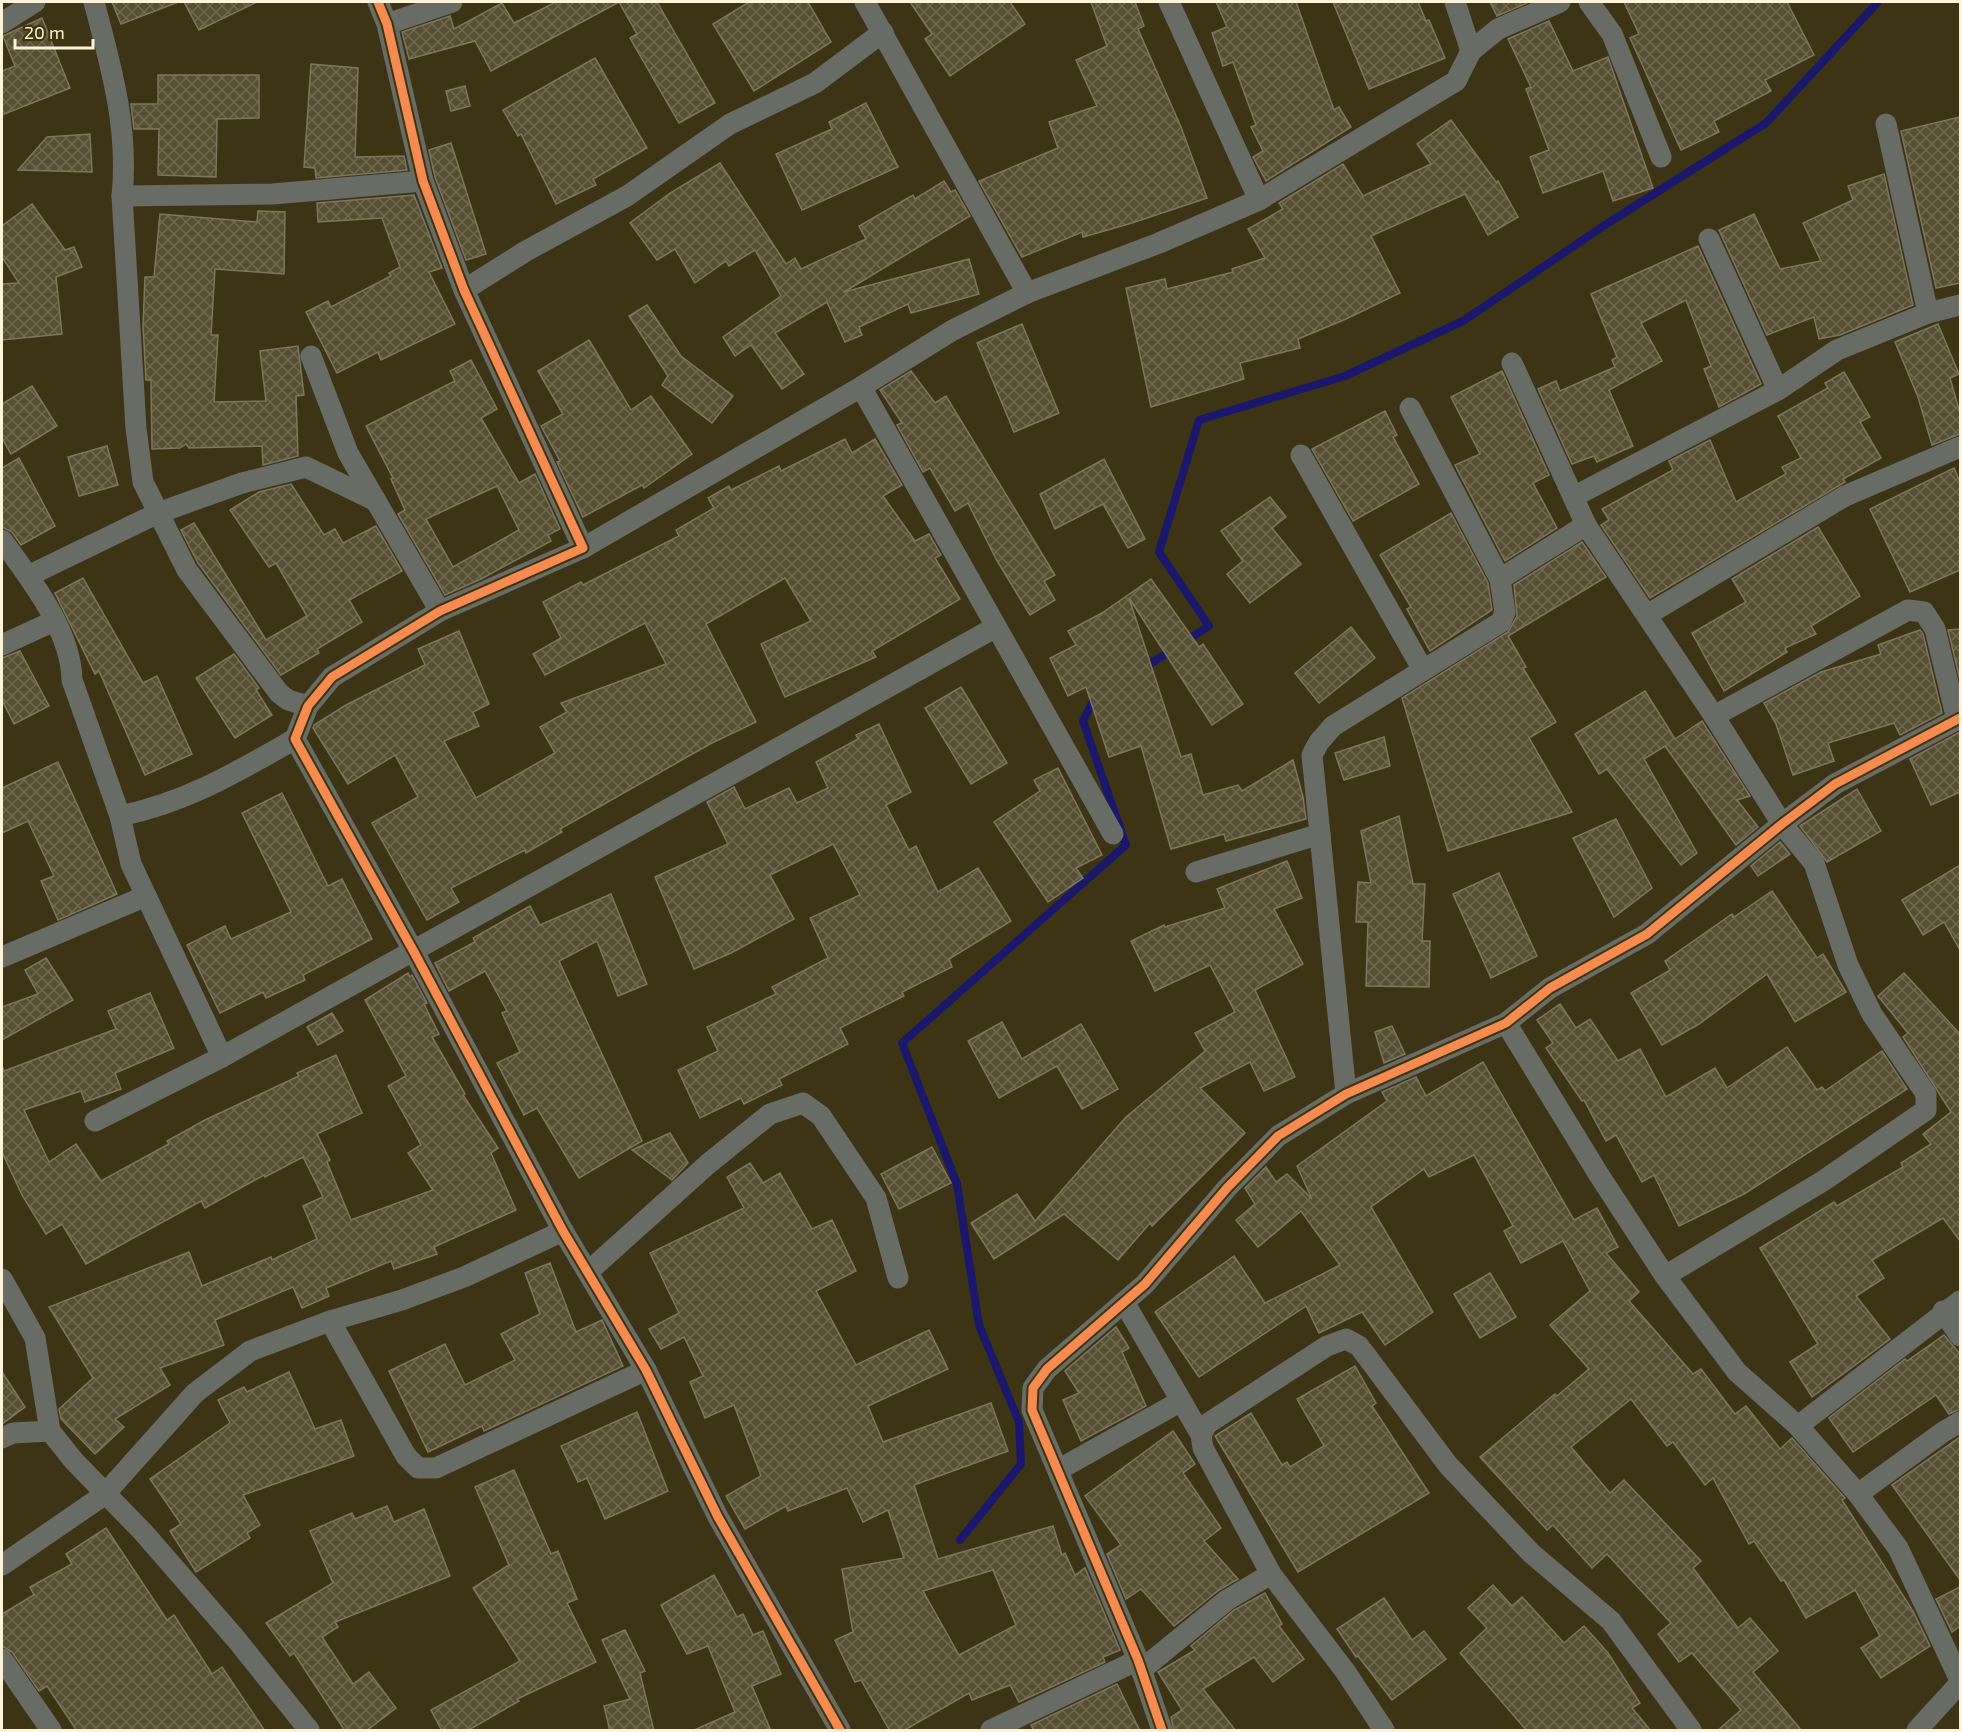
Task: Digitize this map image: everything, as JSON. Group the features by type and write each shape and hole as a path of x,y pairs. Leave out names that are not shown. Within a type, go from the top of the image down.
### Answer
{"street":[{"path":"2,23 35,2"},
{"path":"94,2 116,86 125,163 122,196 137,439 142,482 187,570 279,693 288,700 308,706"},
{"path":"378,2 387,24 423,182 464,290 583,548"},
{"path":"387,24 452,2"},
{"path":"865,2 947,154 1027,293"},
{"path":"1169,2 1259,200"},
{"path":"1455,2 1471,51"},
{"path":"120,816 156,808 209,788 295,739 308,706 333,677 440,611 583,548 861,387 953,330 1027,293 1159,243 1259,200 1456,81 1471,51 1498,29 1560,2"},
{"path":"1589,2 1612,34 1661,157"},
{"path":"464,290 526,251 627,196 730,124 815,83 883,32"},
{"path":"1886,124 1928,313"},
{"path":"122,196 273,194 423,182"},
{"path":"1709,239 1778,390"},
{"path":"1573,497 1778,390 1837,350 1928,313 1960,304"},
{"path":"311,356 348,453 440,611"},
{"path":"1512,363 1586,525 1714,716 1782,824 1814,863 1848,965 1872,1014 1926,1094 1926,1110 1822,1182 1665,1275"},
{"path":"861,387 1113,834"},
{"path":"1346,1094 1312,755 1319,742 1333,726 1501,622 1505,612 1500,579 1410,408"},
{"path":"1647,615 1845,496 1960,447"},
{"path":"1301,455 1423,670"},
{"path":"28,576 158,513 242,483 306,467 376,501"},
{"path":"1500,579 1586,525"},
{"path":"2,540 28,576 54,621 72,660 72,680 120,816 131,864 222,1057"},
{"path":"1162,1731 1140,1665 1032,1410 1033,1388 1047,1369 1145,1284 1227,1188 1278,1136 1346,1094 1506,1023 1550,987 1647,934 1835,784 1959,719 1935,629 1924,612 1908,610 1714,716"},
{"path":"2,645 54,621"},
{"path":"95,1121 222,1057 996,627"},
{"path":"295,739 414,951 563,1231 589,1271 646,1370 718,1517 835,1729"},
{"path":"1196,872 1320,834"},
{"path":"2,957 146,896"},
{"path":"1506,1023 1599,1175 1665,1275 1737,1372 1798,1426 1858,1494 1898,1548 1960,1682 1917,1731"},
{"path":"589,1271 708,1164 770,1114 803,1103 821,1116 876,1198 898,1278"},
{"path":"2,1565 104,1495 204,1386 250,1351 330,1321 402,1300 464,1278 563,1231"},
{"path":"2,1279 35,1338 50,1431 104,1495 143,1532 221,1621 278,1688 309,1731"},
{"path":"1124,1302 1201,1435 1203,1448 1271,1574 1345,1671 1384,1731"},
{"path":"1798,1426 1952,1306 1960,1336"},
{"path":"330,1321 406,1456 418,1468 436,1468 646,1370"},
{"path":"1201,1435 1207,1424 1327,1346 1346,1339 1359,1347 1448,1465 1531,1553 1611,1621 1691,1731"},
{"path":"1058,1470 1182,1401"},
{"path":"1858,1494 1943,1431 1960,1422"},
{"path":"2,1438 13,1433 50,1431"},
{"path":"991,1731 1140,1665 1227,1600 1271,1574"},
{"path":"2,1659 51,1731"}],"building":[{"path":"112,2 175,2 176,3 121,24"},
{"path":"184,2 257,2 199,30"},
{"path":"556,2 619,2 491,71 475,41 409,59 402,32 450,16 454,29 502,3 514,23"},
{"path":"619,2 657,2 715,103 679,123 630,38 637,34"},
{"path":"749,2 808,2 831,42 754,91 713,24"},
{"path":"910,2 1010,2 1025,24 950,76 925,39 932,34"},
{"path":"1091,2 1135,2 1144,26 1138,29 1181,127 1207,198 1083,237 1082,232 1022,257 979,181 1058,148 1049,122 1097,106 1076,60 1107,46"},
{"path":"1216,2 1296,2 1334,110 1339,107 1351,127 1266,181 1253,157 1263,151 1251,127 1256,125 1233,62 1223,66 1212,33 1227,27"},
{"path":"1333,2 1418,2 1426,21 1429,20 1445,58 1369,89"},
{"path":"1490,2 1529,2 1497,16"},
{"path":"1624,2 1787,2 1814,55 1765,80 1771,91 1714,121 1719,132 1681,150 1630,38 1639,34"},
{"path":"42,18 70,88 2,115 2,71 15,66 3,36"},
{"path":"1549,21 1573,71 1608,57 1653,188 1613,201 1603,171 1543,193 1530,157 1549,150 1526,89 1531,87 1508,39"},
{"path":"595,58 647,148 593,179 596,185 556,204 521,134 518,136 503,110"},
{"path":"311,64 358,68 355,157 404,156 407,170 316,178 315,168 304,167"},
{"path":"158,75 259,75 259,118 217,119 216,177 158,175 159,129 134,129 131,104 158,104"},
{"path":"465,86 470,106 451,111 446,91"},
{"path":"866,103 898,167 802,210 776,154 832,129 829,122"},
{"path":"1960,117 1960,283 1936,288 1901,131"},
{"path":"1451,120 1496,182 1498,181 1518,217 1488,235 1465,194 1371,236 1400,293 1298,339 1300,348 1240,363 1244,379 1151,407 1126,288 1165,279 1167,289 1233,272 1232,269 1265,258 1248,229 1283,209 1279,203 1343,164 1363,196 1431,164 1417,144"},
{"path":"90,134 92,172 18,170 47,137"},
{"path":"451,143 486,254 466,260 435,177 429,150"},
{"path":"720,163 786,264 795,258 801,269 866,239 859,226 913,195 915,199 944,181 951,192 955,190 970,216 844,292 969,259 979,294 911,313 908,304 859,327 862,335 845,342 827,302 775,333 804,374 782,389 751,345 735,356 723,337 781,296 755,250 729,266 726,261 695,283 675,249 657,260 630,223 670,193"},
{"path":"1884,174 1913,305 1840,335 1819,339 1814,317 1767,335 1719,230 1754,214 1780,269 1821,261 1803,223 1853,200 1848,186"},
{"path":"414,195 442,268 429,272 455,324 381,360 378,352 337,373 306,312 328,301 331,307 391,276 389,273 400,267 382,218 318,222 317,203"},
{"path":"32,204 65,250 74,247 82,267 56,277 62,334 2,340 2,284 19,283 2,257 2,226"},
{"path":"258,211 285,212 284,274 215,269 211,335 218,335 214,402 266,401 260,351 298,346 304,395 296,396 298,456 263,465 262,446 189,448 186,444 180,448 152,449 151,380 146,380 143,326 145,277 154,277 160,214 257,222"},
{"path":"1698,246 1761,384 1719,407 1704,369 1711,366 1686,300 1641,323 1662,361 1609,390 1633,446 1597,462 1594,456 1572,464 1538,389 1556,381 1560,391 1615,367 1612,360 1617,357 1591,294"},
{"path":"647,305 681,356 733,396 712,423 662,385 668,376 629,316"},
{"path":"1022,324 1059,413 1014,432 977,343"},
{"path":"1938,324 1959,374 1950,378 1960,413 1960,434 1932,445 1918,397 1895,342"},
{"path":"589,340 631,410 651,396 692,454 644,488 642,485 583,517 557,462 560,461 541,426 563,414 538,371"},
{"path":"471,360 497,409 481,418 519,483 535,474 560,529 548,535 551,541 481,579 445,595 398,514 405,510 391,479 393,478 366,426 455,381 450,371","holes":["497,486 519,530 453,567 426,519"]},
{"path":"911,371 935,403 946,396 1055,575 1044,581 1055,600 1030,615 996,559 968,503 955,511 930,468 923,472 897,425 902,423 880,390"},
{"path":"1502,371 1549,475 1533,483 1557,528 1505,561 1455,465 1480,454 1451,397"},
{"path":"1844,372 1870,417 1860,422 1881,458 1843,479 1845,482 1650,598 1601,525 1609,520 1602,509 1673,470 1669,461 1710,440 1736,502 1786,474 1782,467 1801,458 1778,416 1828,388 1825,383"},
{"path":"32,386 57,426 11,454 2,438 2,404"},
{"path":"1385,411 1397,435 1393,437 1419,484 1353,521 1312,449"},
{"path":"845,439 852,453 875,439 902,485 883,496 915,541 929,534 941,555 935,558 960,599 872,651 876,657 785,697 761,644 811,621 785,578 706,624 756,722 710,744 560,829 562,832 526,853 525,850 451,888 459,902 427,920 372,823 418,797 395,755 348,784 313,728 314,725 346,705 425,665 418,649 459,631 489,704 473,712 479,726 444,741 476,798 555,753 540,727 567,712 561,703 666,664 645,623 545,675 533,654 561,638 543,602 581,582 583,585 679,536 676,530 714,508 708,498 729,486 731,490 779,466 781,471"},
{"path":"107,446 118,485 79,496 68,457"},
{"path":"19,458 55,526 21,545 12,532 2,527 2,468"},
{"path":"1104,459 1145,539 1128,548 1103,504 1055,529 1040,494"},
{"path":"1954,468 1960,482 1960,570 1910,592 1870,509"},
{"path":"291,484 324,535 335,529 343,543 376,526 402,571 349,600 362,622 317,649 319,653 281,675 198,563 181,530 194,523 266,640 307,616 276,563 269,567 230,510 259,492"},
{"path":"1270,497 1286,517 1272,528 1301,564 1250,603 1227,574 1243,561 1221,531"},
{"path":"1451,513 1488,583 1492,610 1430,651 1407,609 1411,607 1380,555"},
{"path":"1818,527 1860,596 1811,626 1816,634 1785,648 1787,652 1724,691 1692,633 1746,602 1732,579"},
{"path":"1582,542 1606,577 1508,636 1526,667 1523,668 1556,722 1529,738 1572,812 1448,851 1402,698 1508,632 1517,616 1514,585"},
{"path":"83,578 143,683 157,676 192,754 145,775 99,671 95,674 55,593"},
{"path":"1151,579 1199,647 1203,644 1243,704 1212,725 1129,598 1181,757 1191,754 1203,795 1238,785 1242,791 1293,760 1303,797 1306,819 1226,841 1224,834 1171,849 1141,746 1109,757 1086,687 1068,696 1050,658 1076,645 1068,631 1102,613"},
{"path":"1351,627 1375,658 1319,703 1295,673"},
{"path":"1960,629 1960,680 1948,630"},
{"path":"1920,630 1923,634 1942,713 1900,735 1894,723 1828,743 1834,761 1793,775 1776,724 1764,703 1821,672 1881,654 1878,645"},
{"path":"20,651 49,706 14,724 2,700 2,658"},
{"path":"234,654 259,688 256,690 272,715 235,738 196,678"},
{"path":"961,687 1007,763 971,784 925,708"},
{"path":"1645,691 1675,739 1702,721 1750,796 1737,800 1758,827 1736,845 1665,746 1644,759 1697,853 1681,865 1607,769 1599,774 1575,734"},
{"path":"879,724 911,792 886,805 909,850 916,846 938,892 978,868 1011,921 949,959 952,967 902,992 904,996 840,1028 848,1044 779,1079 782,1085 744,1104 741,1098 700,1118 678,1070 718,1051 707,1027 776,994 772,987 828,958 810,918 860,895 833,844 770,875 794,919 731,953 694,969 655,877 728,844 707,802 734,787 745,809 789,788 797,803 828,788 816,762 858,739 856,735"},
{"path":"1960,732 1960,792 1931,805 1910,759"},
{"path":"1384,737 1390,766 1344,780 1335,753"},
{"path":"58,762 117,894 58,920 41,881 54,876 28,821 2,833 2,788"},
{"path":"1058,768 1102,855 1076,868 1083,878 1048,902 994,822 1040,791 1034,780"},
{"path":"1857,789 1881,831 1827,862 1800,826"},
{"path":"282,793 328,886 342,879 372,939 303,975 305,980 266,998 263,992 220,1013 187,945 225,926 231,939 291,912 242,813"},
{"path":"1399,816 1413,884 1425,884 1422,941 1430,941 1429,987 1366,986 1368,922 1356,922 1358,882 1371,883 1361,831"},
{"path":"1616,819 1652,888 1614,917 1573,838"},
{"path":"1780,842 1790,854 1758,876 1751,866"},
{"path":"1287,861 1302,898 1274,909 1303,964 1255,990 1295,1077 1264,1091 1250,1062 1200,1088 1245,1133 1152,1226 1150,1223 1118,1260 1064,1214 994,1259 971,1223 1017,1194 1035,1221 1126,1117 1205,1051 1195,1033 1235,1012 1210,965 1155,991 1131,941 1164,925 1165,927 1225,908 1217,889"},
{"path":"1960,865 1960,950 1944,922 1923,935 1902,900"},
{"path":"1499,873 1537,956 1491,978 1453,894"},
{"path":"1772,891 1817,958 1823,954 1846,992 1795,1022 1767,974 1699,1024 1662,1045 1631,993 1670,970 1665,961 1732,914 1734,917"},
{"path":"611,894 647,984 618,996 597,941 559,961 642,1141 579,1178 537,1108 524,1115 497,1063 520,1052 502,1013 507,1011 485,971 449,991 435,963 475,942 473,938 530,906 540,925"},
{"path":"46,958 73,1000 2,1040 2,1007 38,994 25,970"},
{"path":"408,973 410,977 412,975 427,1003 424,1004 439,1034 432,1037 465,1094 463,1095 498,1148 491,1153 516,1210 434,1247 437,1254 394,1269 391,1261 326,1288 329,1296 302,1308 293,1287 215,1320 224,1345 160,1368 170,1385 115,1419 124,1427 95,1454 61,1419 59,1409 93,1378 49,1307 189,1252 202,1286 271,1257 272,1260 317,1239 303,1206 323,1197 303,1157 265,1177 264,1175 205,1208 201,1201 86,1264 62,1224 46,1234 22,1195 2,1152 2,1066 4,1071 116,1029 108,1011 150,993 174,1048 115,1073 121,1089 85,1102 81,1091 24,1110 49,1162 76,1144 101,1181 169,1144 167,1141 205,1120 299,1076 297,1073 336,1055 362,1113 317,1134 330,1160 327,1162 351,1220 433,1190 408,1153 421,1145 388,1086 406,1076 365,1000"},
{"path":"1904,973 1960,1034 1960,1241 1943,1218 1872,1260 1884,1278 1856,1296 1890,1339 1812,1397 1790,1362 1818,1344 1760,1248 1834,1202 1837,1206 1903,1167 1901,1163 1931,1144 1923,1134 1951,1112 1903,1037 1908,1033 1878,996"},
{"path":"1560,1004 1576,1028 1590,1019 1618,1061 1640,1049 1666,1097 1715,1068 1727,1088 1787,1047 1817,1090 1822,1087 1825,1091 1882,1051 1907,1089 1744,1194 1679,1226 1654,1175 1642,1182 1616,1135 1606,1141 1584,1100 1582,1101 1546,1048 1553,1043 1537,1020"},
{"path":"332,1013 343,1031 318,1045 307,1027"},
{"path":"1002,1022 1022,1059 1081,1024 1118,1089 1082,1109 1057,1066 999,1098 968,1041"},
{"path":"1392,1026 1405,1054 1384,1063 1375,1032"},
{"path":"1483,1062 1574,1220 1597,1208 1618,1247 1606,1253 1639,1292 1629,1301 1693,1374 1701,1369 1735,1414 1746,1406 1780,1449 1792,1438 1845,1498 1842,1500 1913,1611 1930,1646 1881,1678 1861,1648 1880,1636 1855,1590 1806,1618 1784,1580 1781,1581 1754,1541 1749,1544 1713,1478 1705,1485 1673,1442 1667,1446 1631,1399 1571,1447 1610,1493 1624,1480 1701,1561 1693,1568 1738,1628 1750,1618 1778,1651 1753,1672 1802,1731 1717,1731 1741,1710 1692,1653 1679,1662 1658,1634 1671,1623 1607,1554 1592,1568 1553,1525 1547,1530 1480,1457 1555,1394 1557,1396 1589,1369 1550,1325 1590,1291 1563,1241 1521,1263 1504,1231 1513,1226 1474,1155 1429,1177 1424,1169 1371,1207 1433,1312 1385,1345 1362,1312 1319,1333 1306,1306 1199,1377 1155,1312 1234,1256 1265,1303 1340,1265 1301,1211 1258,1247 1236,1220 1255,1204 1245,1188 1266,1167 1276,1182 1287,1174 1312,1199 1297,1166 1387,1101 1382,1092 1416,1077 1426,1096"},
{"path":"670,1133 688,1163 672,1180 632,1150"},
{"path":"932,1147 951,1183 899,1209 881,1174"},
{"path":"750,1163 763,1183 780,1173 812,1229 832,1220 856,1271 816,1291 856,1365 929,1330 948,1369 868,1406 883,1442 991,1403 1008,1451 914,1485 938,1559 1053,1526 1062,1555 1065,1553 1075,1575 1085,1568 1120,1650 1103,1657 1105,1662 1019,1702 1010,1685 972,1700 969,1693 903,1731 890,1731 861,1680 855,1682 835,1640 853,1632 842,1569 904,1558 888,1510 863,1522 847,1488 788,1511 786,1506 745,1529 726,1496 761,1476 734,1405 705,1418 690,1382 703,1376 684,1337 661,1349 649,1329 679,1313 650,1253 744,1208 727,1177","holes":["993,1570 1016,1625 959,1655 923,1591"]},
{"path":"550,1263 576,1332 602,1320 623,1366 484,1431 482,1426 428,1452 389,1371 445,1344 465,1385 515,1360 501,1334 540,1314 525,1273"},
{"path":"1490,1273 1516,1317 1480,1338 1454,1294"},
{"path":"1116,1327 1129,1348 1122,1352 1146,1406 1081,1441 1063,1400 1079,1393 1065,1371"},
{"path":"1944,1335 1960,1354 1960,1409 1949,1414 1936,1395 1853,1452 1829,1418 1905,1359 1907,1361"},
{"path":"1355,1366 1376,1403 1372,1406 1429,1493 1298,1572 1215,1436 1251,1413 1282,1465 1287,1462 1290,1467 1324,1446 1297,1399"},
{"path":"2,1372 25,1407 2,1424"},
{"path":"289,1372 315,1429 341,1420 354,1456 243,1495 260,1525 247,1533 250,1538 196,1572 170,1531 181,1524 150,1479 230,1423 218,1400 244,1387 247,1392"},
{"path":"637,1412 668,1491 605,1519 587,1478 578,1482 561,1446"},
{"path":"1173,1431 1195,1464 1183,1473 1221,1528 1204,1541 1238,1579 1219,1590 1174,1626 1141,1589 1126,1599 1107,1554 1121,1545 1085,1496"},
{"path":"1960,1437 1960,1580 1892,1485"},
{"path":"514,1470 551,1554 558,1551 577,1599 567,1603 596,1662 517,1699 519,1701 467,1731 442,1731 431,1710 520,1661 473,1588 509,1565 475,1487"},
{"path":"387,1506 394,1522 424,1509 450,1576 335,1622 338,1627 322,1637 353,1684 369,1672 396,1708 366,1731 345,1731 294,1653 290,1656 266,1623 333,1583 310,1531 352,1513 355,1519"},
{"path":"106,1528 167,1620 174,1615 212,1674 222,1667 265,1731 77,1731 47,1686 39,1691 12,1652 2,1646 2,1614 34,1595 30,1587 72,1564 66,1554"},
{"path":"714,1575 737,1617 743,1614 753,1635 763,1631 781,1674 752,1686 771,1731 692,1731 735,1712 708,1646 687,1654 661,1605"},
{"path":"1493,1585 1512,1606 1522,1597 1564,1643 1584,1626 1608,1653 1640,1703 1632,1708 1651,1731 1527,1731 1460,1653 1487,1628 1468,1608"},
{"path":"1960,1587 1960,1626 1952,1632 1936,1599"},
{"path":"1265,1593 1282,1624 1279,1626 1304,1659 1273,1682 1254,1657 1203,1689 1236,1731 1174,1731 1171,1717 1182,1710 1158,1672 1195,1650 1191,1646 1234,1610"},
{"path":"1384,1598 1412,1640 1424,1631 1446,1659 1392,1700 1358,1656 1356,1657 1337,1629"},
{"path":"625,1630 645,1671 640,1673 654,1731 610,1731 604,1706 630,1699 602,1640"},
{"path":"1117,1684 1140,1731 1034,1731 1031,1725"}],"waterway":[{"path":"1184,642 1209,626 1159,552 1199,420 1345,376 1463,321 1605,225 1766,123 1878,2"},
{"path":"1143,668 1174,649"},
{"path":"960,1540 1021,1464 1019,1422 979,1325 957,1184 902,1043 1126,845 1083,721 1093,701 1098,698"}],"cycle path":[{"path":"378,2 387,24 423,181 464,290 583,548 440,611 332,677 308,706 295,739 414,952 563,1231 646,1370 718,1517 840,1730"},
{"path":"1162,1730 1138,1660 1032,1410 1033,1388 1047,1369 1145,1284 1227,1188 1278,1136 1346,1094 1506,1023 1550,988 1647,934 1835,784 1960,718"}]}
